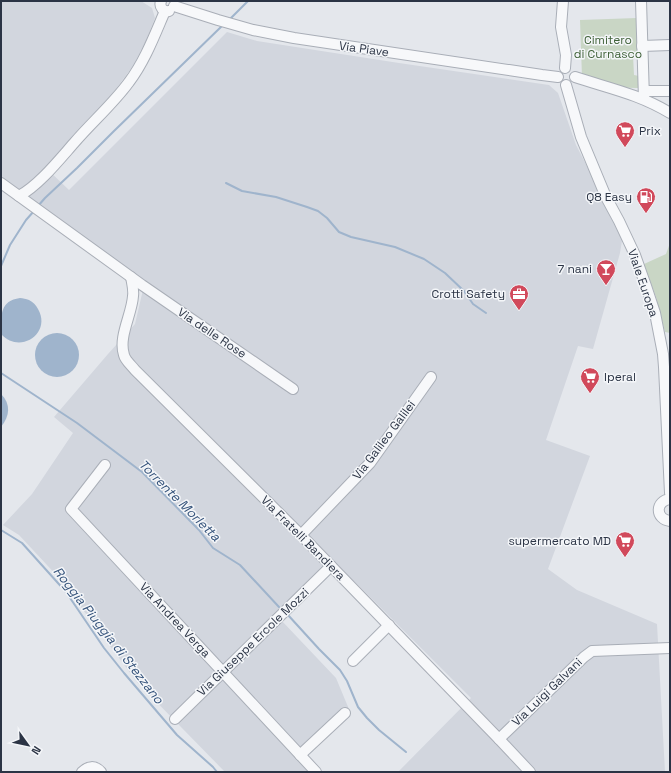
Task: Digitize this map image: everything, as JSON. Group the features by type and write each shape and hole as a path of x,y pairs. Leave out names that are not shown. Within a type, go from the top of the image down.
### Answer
{"street":[{"path":"563,1 561,27 566,54 565,68"},
{"path":"641,1 644,95 656,105 670,113"},
{"path":"23,199 27,192 59,160 130,81 141,62 164,4"},
{"name":"Via Piave","path":"164,4 253,30 300,39 542,75 558,76"},
{"path":"642,46 670,45"},
{"path":"558,76 559,72 565,68 572,70 574,75 573,82 566,85"},
{"name":"Viale Europa","path":"558,76 560,82 566,85 581,137 606,197 635,255 655,313 663,354 670,493"},
{"path":"574,77 630,94 644,95 670,91"},
{"name":"Via delle Rose","path":"1,183 45,214 132,282 293,389"},
{"name":"Via Fratelli Bandiera","path":"132,282 133,295 124,337 123,354 125,358 135,370 389,625 499,739 527,771"},
{"name":"Via Galileo Galilei","path":"301,535 370,464 431,377"},
{"name":"Via Andrea Verga","path":"105,465 71,509 316,772"},
{"path":"670,498 664,500 659,509 663,519 670,521"},
{"name":"Via Giuseppe Ercole Mozzi","path":"175,719 331,566"},
{"path":"353,661 389,625"},
{"name":"Via Luigi Galvani","path":"499,739 592,651 670,648"},
{"path":"300,755 345,713"},
{"path":"82,772 87,768 95,767 101,772"}],"shaded area":[{"path":"1,1 141,1 152,8 155,18 139,58 98,113 47,169 69,190 227,32 257,41 549,85 558,93 576,145 623,235 620,253 593,349 578,346 546,440 590,456 548,569 577,590 657,624 665,772 398,772 471,698 336,563 281,620 336,678 351,714 300,762 308,772 225,772 137,682 60,579 19,535 3,525 32,494 73,433 54,417 135,324 145,281 1,177"}],"green space":[{"name":"Cimitero di Curnasco","path":"637,18 638,54 633,55 634,75 639,76 640,88 618,87 582,77 580,20"},
{"path":"670,243 670,333 665,332 656,297 644,264 666,254"}],"water":[{"path":"20,298 29,300 33,303 38,309 41,318 41,326 37,333 25,342 9,340 1,334 1,320 5,305"},
{"path":"53,333 61,333 66,334 73,339 78,346 78,364 73,371 66,376 53,377 45,374 38,367 35,359 35,351 38,343 45,336"},
{"path":"1,394 8,406 8,414 1,427"}],"waterway":[{"path":"230,19 248,1"},
{"path":"38,206 224,24"},
{"path":"226,183 242,191 276,197 318,211 327,218 339,232 351,237 395,247 424,259 445,273 464,291 473,304 486,313"},
{"path":"1,266 10,245 26,220 34,211"},
{"name":"Torrente Morletta","path":"1,373 77,423 142,472 199,530 213,548 240,565 279,607"},
{"name":"Roggia Piuggia di Stezzano","path":"1,530 22,543 66,592 104,648 124,673 177,735 217,772"},
{"name":"Torrente Morletta","path":"288,615 340,670 347,681 358,707 367,718 406,752"}],"place":[{"name":"Prix","path":"625,148"},
{"name":"Q8 Easy","path":"646,214"},
{"name":"7 nani","path":"606,286"},
{"name":"Crotti Safety","path":"519,311"},
{"name":"Iperal","path":"590,394"},
{"name":"supermercato MD","path":"625,558"}]}
